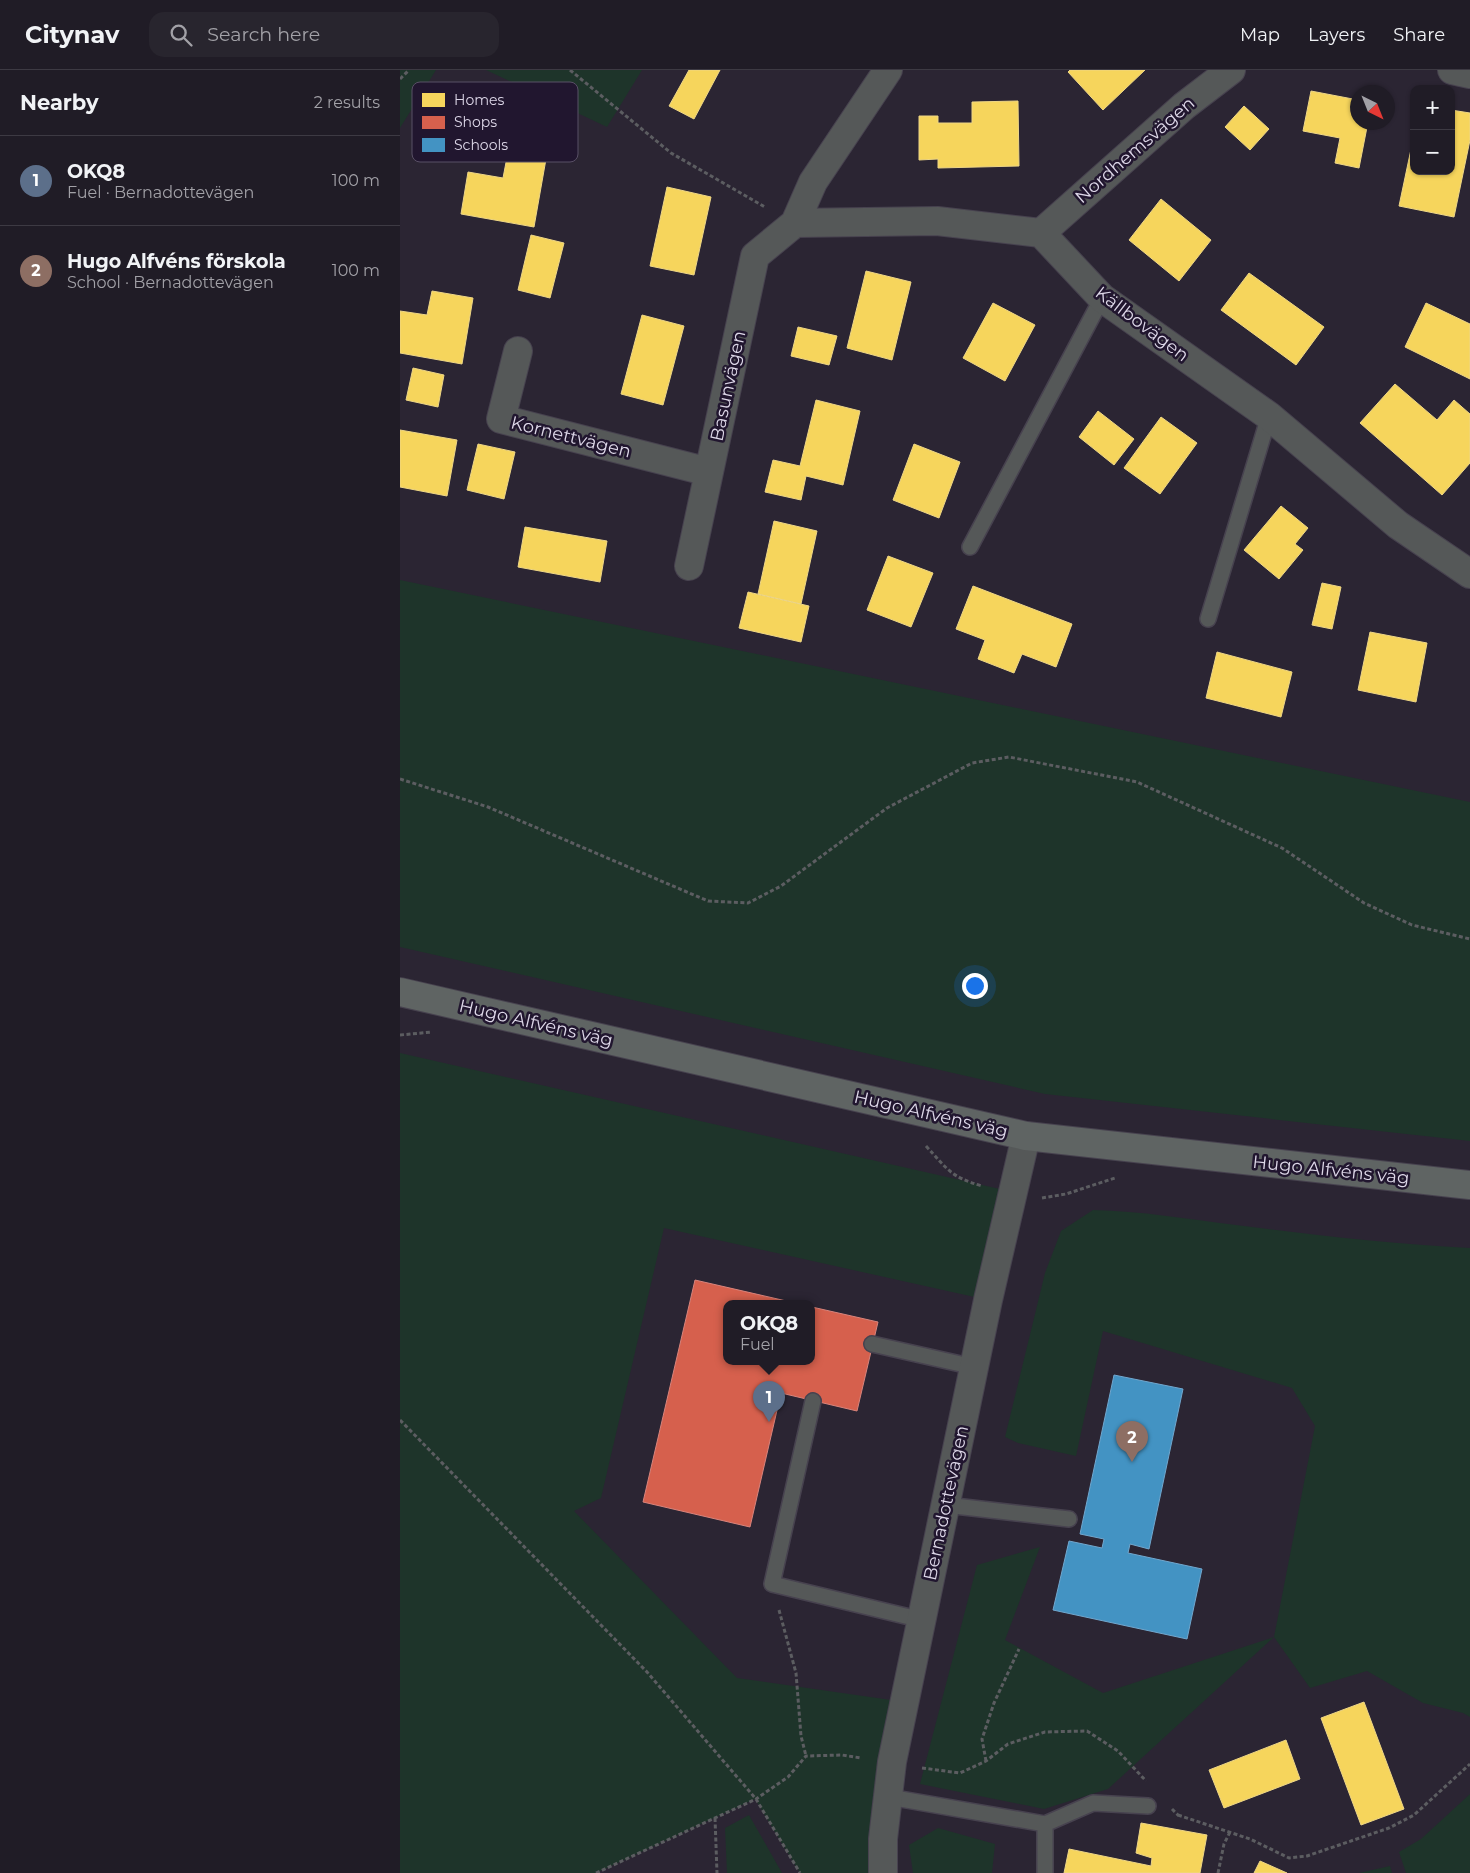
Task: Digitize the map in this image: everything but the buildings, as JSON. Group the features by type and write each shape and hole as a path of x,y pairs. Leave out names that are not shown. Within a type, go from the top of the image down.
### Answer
{"street":[{"path":"888,70 813,182 795,223 937,221 1041,233"},
{"name":"Nordhemsvägen","path":"1041,233 1184,106 1231,70"},
{"path":"1452,70 1470,74"},
{"name":"Basunvägen","path":"689,566 755,256 795,223"},
{"name":"Källbovägen","path":"1041,233 1102,298 1269,416 1398,525 1470,574"},
{"name":"Kornettvägen","path":"518,351 500,419 709,472"},
{"name":"Hugo Alfvéns väg","path":"400,992 1026,1136 1470,1185"},
{"name":"Bernadottevägen","path":"884,1873 883,1840 892,1762 974,1367 1026,1136"}],"lane":[{"path":"970,547 1102,298"},
{"path":"1208,619 1269,416"},
{"path":"872,1344 974,1367"},
{"path":"813,1401 772,1584 922,1620"},
{"path":"946,1505 1069,1519"},
{"path":"889,1797 1044,1824 1093,1803 1148,1806"},
{"path":"1044,1824 1045,1873"}],"path":[{"path":"400,80 409,70"},
{"path":"570,70 672,153 795,223"},
{"path":"400,780 488,807 708,901 748,903 781,886 887,808 972,763 1009,756 1137,782 1282,848 1364,904 1412,925 1470,939"},
{"path":"400,1420 647,1672 756,1799 800,1873"},
{"path":"772,1584 796,1673 801,1736 806,1756"},
{"path":"986,1761 982,1739 994,1703 1019,1649"},
{"path":"1148,1806 1230,1832 1289,1858 1307,1856 1390,1828 1414,1815 1470,1764"},
{"path":"715,1818 717,1873"},
{"path":"1218,1873 1224,1844 1230,1832"}],"green space":[{"path":"400,70 436,70 429,82 412,82 412,109 400,128"},
{"path":"486,70 642,70 607,127 578,113 578,82 511,82"},
{"path":"400,580 1470,802 1470,1141 1045,1094 400,947"},
{"path":"400,1053 1013,1192 988,1300 664,1228 601,1498 574,1511 737,1678 905,1702 883,1873 800,1873 755,1799 596,1873 400,1873"},
{"path":"1093,1210 1147,1214 1353,1239 1470,1248 1470,1717 1463,1713 1423,1703 1367,1671 1310,1688 1274,1637 1315,1426 1292,1388 1103,1331 1076,1456 1018,1443 1005,1437 1045,1273 1061,1231"},
{"path":"1040,1547 1005,1640 1103,1693 1274,1637 1108,1789 1044,1809 920,1784 977,1565"},
{"path":"1470,1794 1470,1873 1406,1873 1399,1852 1421,1839"},
{"path":"749,1815 782,1873 727,1873 725,1828"},
{"path":"938,1828 995,1844 992,1873 913,1873 909,1845"},
{"path":"1390,1866 1392,1873 1359,1873"}],"place":[{"name":"OKQ8","path":"769,1422"},
{"name":"Hugo Alfvéns förskola","path":"1132,1462"}]}
